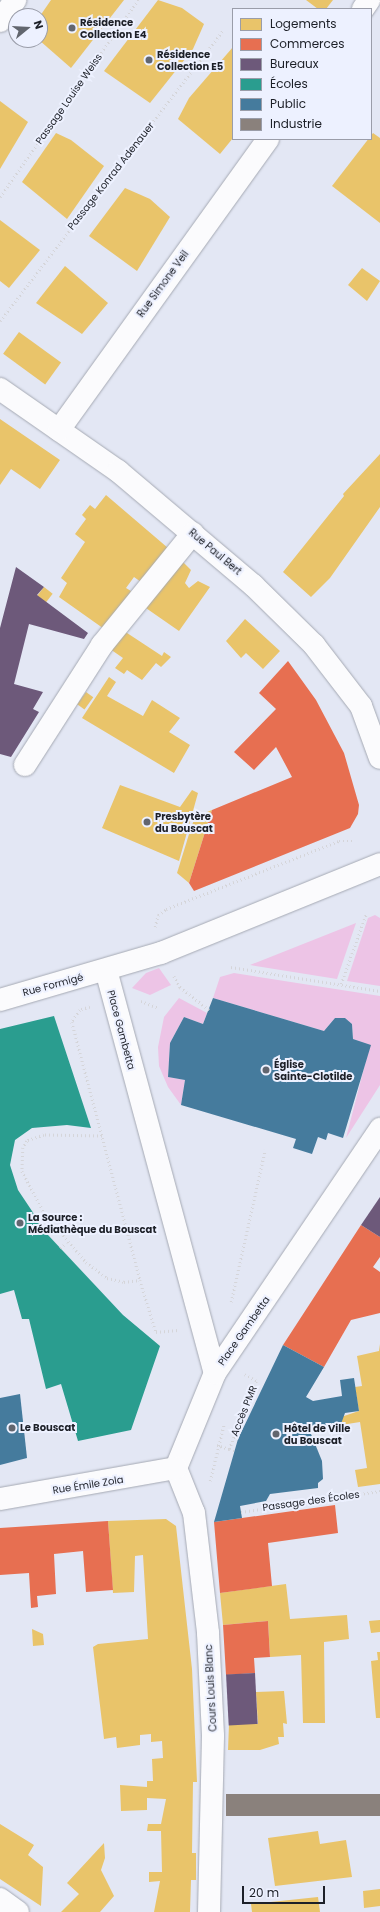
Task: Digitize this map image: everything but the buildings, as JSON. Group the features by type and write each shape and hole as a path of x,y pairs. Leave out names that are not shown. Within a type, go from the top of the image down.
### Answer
{"street":[{"path":"0,21 15,0"},
{"name":"Rue Simone Veil","path":"59,430 267,140"},
{"name":"Rue Paul Bert","path":"0,389 118,472 193,533 253,585 314,645 361,706 380,758"},
{"path":"25,765 102,645 193,533"},
{"path":"106,970 161,952 380,864"},
{"name":"Rue Formigé","path":"0,1000 106,970"},
{"name":"Place Gambetta","path":"106,970 215,1372"},
{"name":"Place Gambetta","path":"176,1468 215,1372 380,1129"},
{"name":"Rue Émile Zola","path":"0,1498 176,1468"},
{"name":"Cours Louis Blanc","path":"176,1468 194,1513 208,1633 213,1736 209,1912"},
{"path":"0,1898 18,1912"}],"path":[{"name":"Passage Louise Weiss","path":"0,197 138,0"},
{"name":"Passage Konrad Adenauer","path":"0,321 223,30"},
{"path":"209,1010 180,987 161,952 155,928 158,915 166,909 339,840 353,841"},
{"path":"341,984 366,914"},
{"path":"231,967 380,991"},
{"path":"114,1001 80,1010 72,1022 140,1280 156,1332 167,1334 202,1324 227,1319 265,1150"},
{"path":"102,1136 44,1135 27,1141 23,1148 22,1171 27,1184 66,1243 107,1278 124,1282 140,1280"},
{"path":"60,1248 66,1243"},
{"path":"242,1379 248,1370"},
{"name":"Accès PMR","path":"234,1451 230,1449 256,1381 245,1375"},
{"path":"209,1487 217,1445 226,1418"},
{"path":"217,1445 230,1449"},
{"name":"Passage des Écoles","path":"241,1512 380,1491"}],"shaded area":[{"path":"375,915 380,918 380,986 347,981 368,918"},
{"path":"356,923 337,979 250,965"},
{"path":"159,968 171,985 150,995 132,988 146,973"},
{"path":"234,973 380,996 380,1085 346,1138 370,1045 353,1039 352,1024 345,1018 335,1018 324,1031 213,998 220,977"},
{"path":"179,998 207,1013 203,1024 184,1017 170,1043 168,1077 185,1080 181,1105 168,1087 159,1066 158,1047 164,1017"}],"place":[{"name":"Résidence Collection E4","path":"72,28"},
{"name":"Résidence Collection E5","path":"149,60"},
{"name":"Presbytère du Bouscat","path":"147,822"},
{"name":"Église Sainte-Clotilde","path":"266,1070"},
{"name":"La Source : Médiathèque du Bouscat","path":"20,1223"},
{"name":"Le Bouscat","path":"12,1428"},
{"name":"Hôtel de Ville du Bouscat","path":"276,1434"}]}
